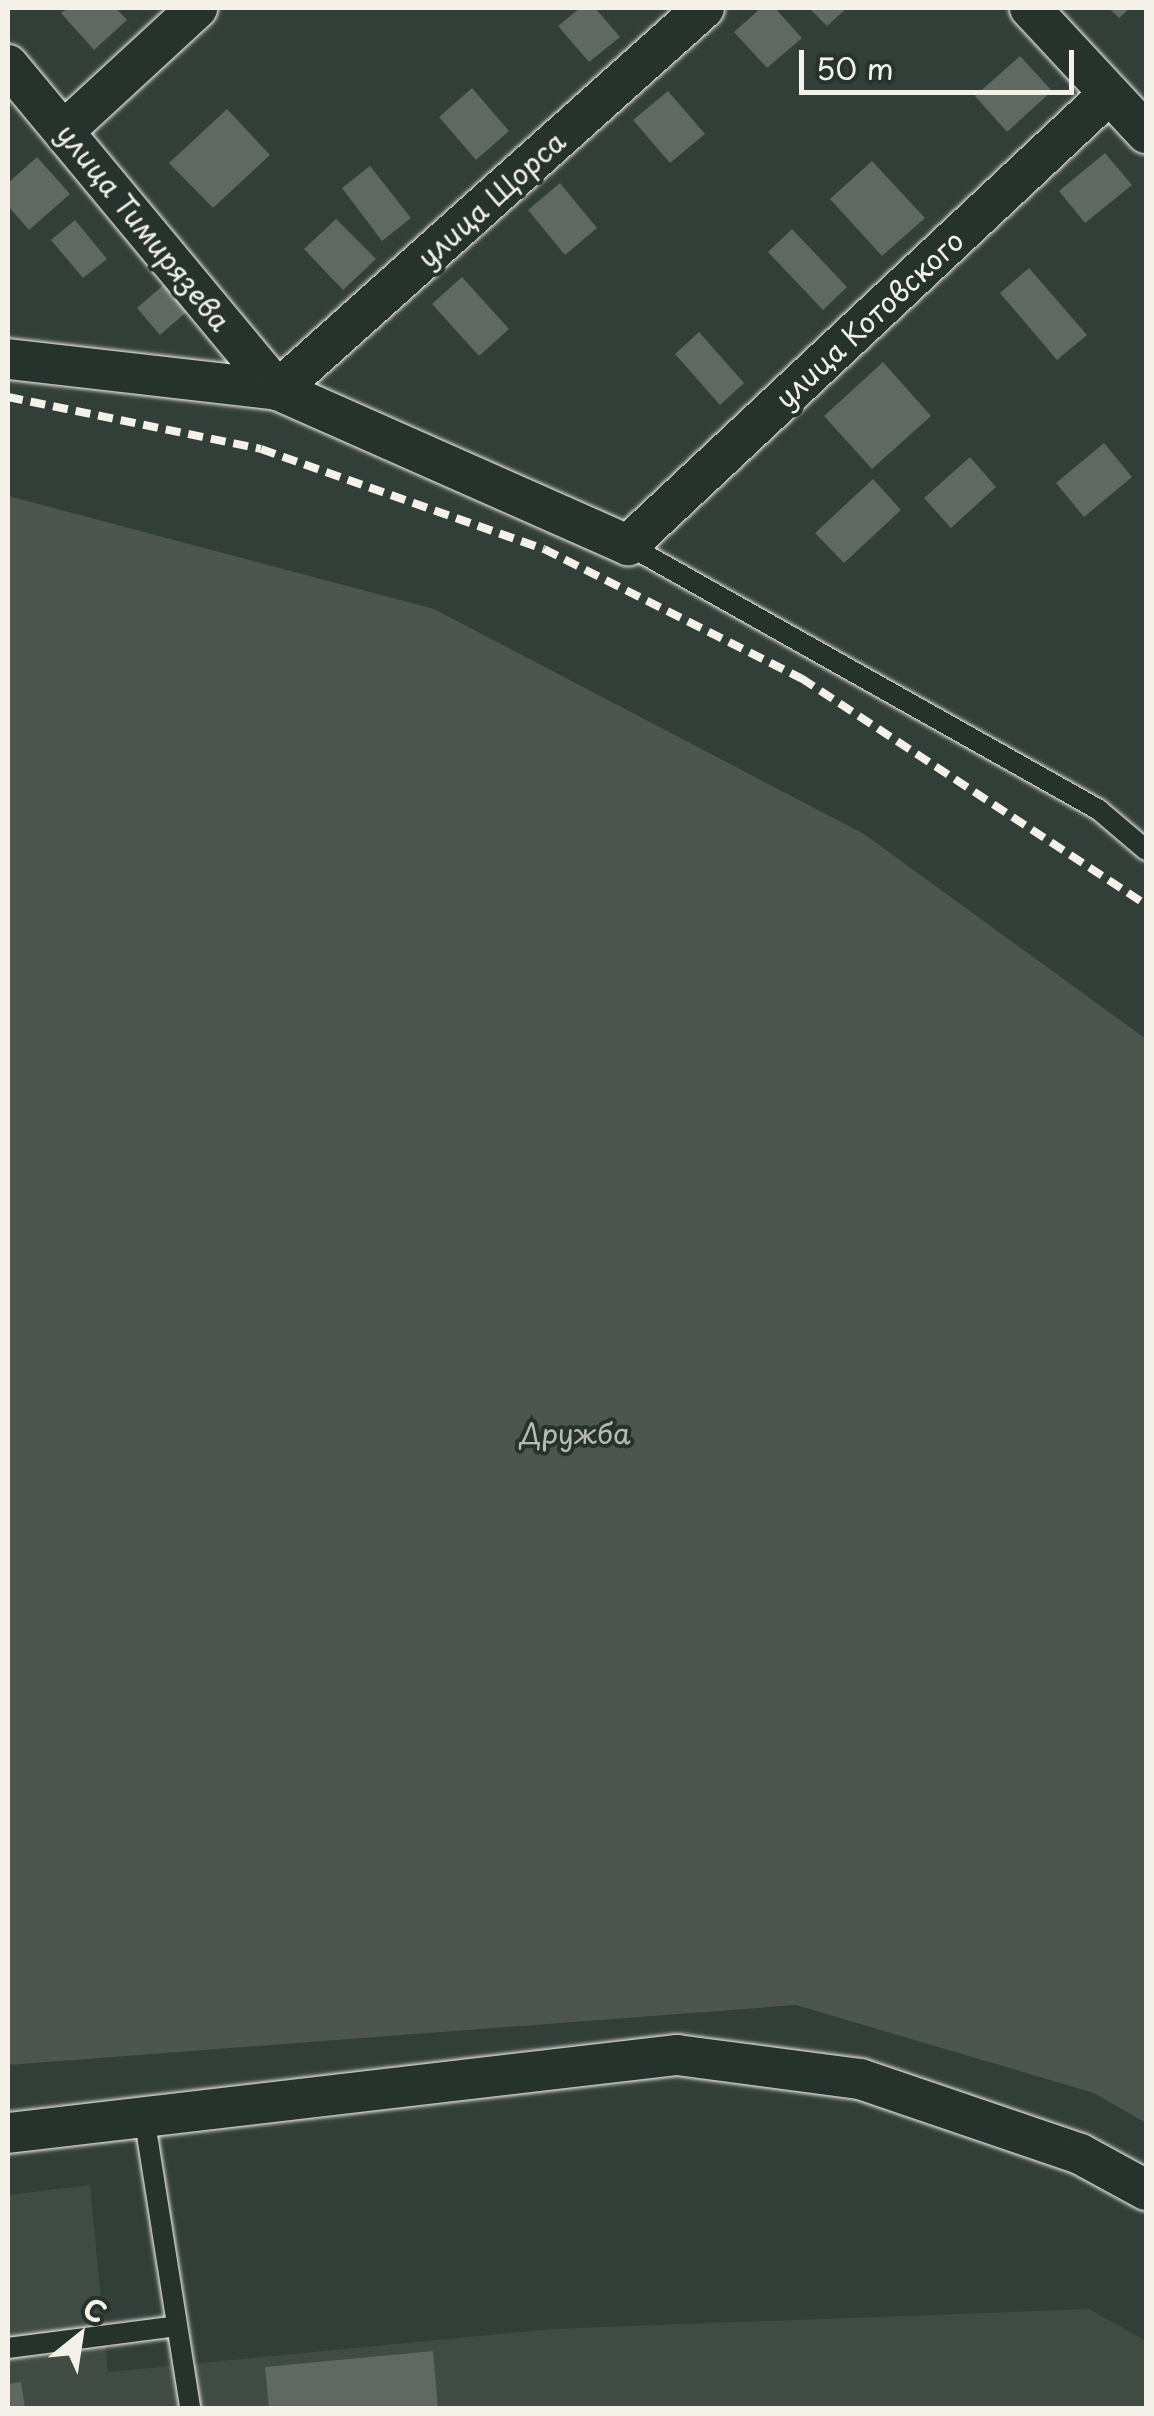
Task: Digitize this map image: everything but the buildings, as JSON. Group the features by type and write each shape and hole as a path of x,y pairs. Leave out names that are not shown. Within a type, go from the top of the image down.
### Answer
{"street":[{"path":"65,130 197,8"},
{"name":"улица Щорса","path":"278,390 704,8"},
{"path":"1030,8 1146,133"},
{"name":"улица Тимирязева","path":"8,65 278,390"},
{"name":"улица Котовского","path":"628,545 1109,94"},
{"path":"8,359 278,390 628,545"},
{"path":"8,2133 677,2055 860,2079 1080,2154 1146,2190"}],"lane":[{"path":"628,545 1099,810 1146,850"},
{"path":"144,2116 190,2408"},
{"path":"8,2348 177,2326"}],"shaded area":[{"path":"90,2185 108,2372 551,2329 1089,2309 1146,2341 1146,2408 8,2408 8,2195"}],"green space":[{"name":"Дружба","path":"8,496 434,609 864,834 1146,1039 1146,2123 1094,2093 796,2005 8,2065"}],"railway":[{"path":"8,397 261,449 544,549 801,678 1146,905"}]}
